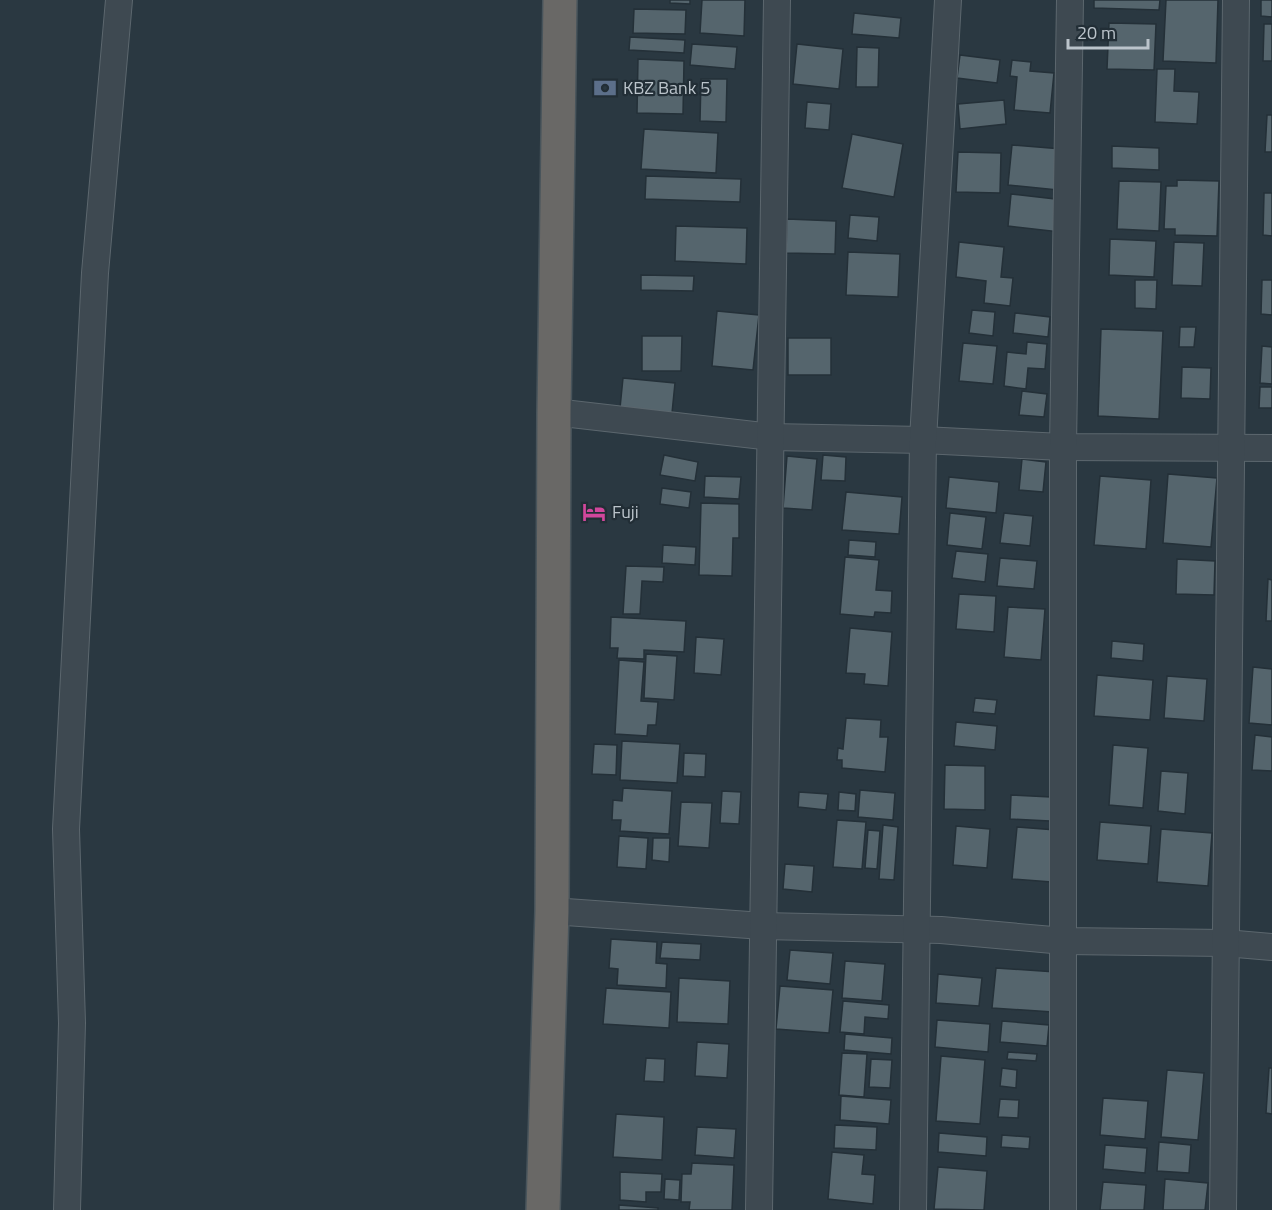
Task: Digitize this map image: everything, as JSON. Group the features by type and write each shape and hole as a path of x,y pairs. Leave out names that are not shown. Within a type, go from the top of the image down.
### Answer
{"highway":[{"path":"543,1210 552,911 554,412 560,0"}],"street":[{"path":"67,1210 72,1023 66,829 95,273 120,0"},
{"path":"759,1210 777,0"},
{"path":"913,1210 923,440 948,0"},
{"path":"1063,1210 1063,447 1070,0"},
{"path":"1223,1210 1233,449 1236,0"},
{"path":"554,412 771,437 923,440 1063,447 1272,448"},
{"path":"552,911 763,926 916,929 1064,941 1225,943 1272,947"}],"building":[{"path":"670,0 690,0 690,4 670,3"},
{"path":"702,0 745,0 744,36 700,33"},
{"path":"1094,0 1160,0 1159,10 1094,8"},
{"path":"1166,0 1218,0 1216,63 1163,61"},
{"path":"1261,0 1272,0 1272,17 1261,16"},
{"path":"634,9 686,10 685,34 633,33"},
{"path":"854,13 901,18 899,38 852,34"},
{"path":"1109,23 1156,24 1154,70 1107,69"},
{"path":"1264,24 1272,24 1272,61 1263,61"},
{"path":"630,37 685,40 684,53 629,50"},
{"path":"692,44 737,47 735,69 690,65"},
{"path":"797,44 843,49 839,89 793,84"},
{"path":"857,47 879,48 878,87 856,87"},
{"path":"960,55 1000,60 997,83 957,78"},
{"path":"638,59 684,61 683,114 637,113"},
{"path":"1012,60 1031,62 1030,71 1054,73 1050,113 1014,110 1017,77 1010,76"},
{"path":"1157,69 1175,69 1174,91 1199,92 1197,124 1155,122"},
{"path":"701,79 727,79 726,122 700,121"},
{"path":"1004,100 1006,124 960,129 958,104"},
{"path":"807,102 831,104 829,130 805,128"},
{"path":"1267,115 1272,115 1272,152 1265,152"},
{"path":"644,129 718,133 716,173 641,169"},
{"path":"852,134 903,144 894,197 842,188"},
{"path":"1012,145 1062,149 1058,190 1008,185"},
{"path":"1112,146 1159,148 1159,170 1112,168"},
{"path":"958,152 1001,153 1000,193 956,192"},
{"path":"646,176 741,179 740,202 645,199"},
{"path":"1177,180 1219,181 1217,236 1175,235 1175,229 1164,229 1166,186 1177,186"},
{"path":"1119,181 1161,182 1159,231 1117,229"},
{"path":"1264,193 1272,193 1272,236 1263,235"},
{"path":"1011,194 1064,200 1060,232 1008,226"},
{"path":"850,215 879,217 877,241 848,238"},
{"path":"787,219 836,221 835,254 786,253"},
{"path":"676,226 747,228 746,264 675,261"},
{"path":"1110,239 1156,241 1154,277 1109,275"},
{"path":"959,242 1004,247 1001,277 1013,278 1010,306 984,303 986,281 956,277"},
{"path":"1174,242 1204,243 1202,286 1172,285"},
{"path":"848,252 900,254 898,297 846,295"},
{"path":"641,275 694,276 693,291 641,290"},
{"path":"1135,280 1157,280 1156,309 1135,308"},
{"path":"1262,280 1272,280 1272,315 1261,314"},
{"path":"972,310 995,312 993,336 969,333"},
{"path":"717,311 759,315 753,370 712,366"},
{"path":"1015,313 1050,317 1048,337 1013,333"},
{"path":"1180,327 1196,327 1194,347 1179,347"},
{"path":"1101,329 1163,331 1159,419 1098,416"},
{"path":"642,336 682,336 681,371 642,371"},
{"path":"788,338 831,338 831,375 788,375"},
{"path":"1027,342 1047,344 1045,369 1028,368 1026,389 1004,386 1007,352 1026,354"},
{"path":"963,343 997,346 993,384 959,381"},
{"path":"1262,346 1272,347 1272,384 1260,383"},
{"path":"1182,367 1211,368 1210,399 1181,398"},
{"path":"623,378 675,383 672,413 620,408"},
{"path":"1260,387 1272,387 1272,408 1259,408"},
{"path":"1022,391 1047,394 1044,417 1019,415"},
{"path":"664,455 698,462 695,481 660,475"},
{"path":"823,455 846,457 845,481 821,480"},
{"path":"787,456 817,459 812,510 783,508"},
{"path":"1022,459 1046,462 1043,492 1019,490"},
{"path":"1168,474 1217,478 1211,547 1163,543"},
{"path":"705,476 741,477 739,499 704,497"},
{"path":"1100,476 1151,480 1146,549 1094,545"},
{"path":"949,477 999,482 996,513 946,508"},
{"path":"662,488 691,492 689,508 660,504"},
{"path":"846,492 902,497 899,534 842,530"},
{"path":"701,503 739,504 739,538 733,538 732,576 699,575"},
{"path":"950,513 986,517 982,549 947,545"},
{"path":"1004,513 1033,516 1030,546 1000,543"},
{"path":"849,540 876,542 875,557 848,555"},
{"path":"663,545 696,547 695,565 662,563"},
{"path":"956,551 988,554 985,582 952,578"},
{"path":"845,557 879,560 876,590 892,591 891,613 875,612 874,617 840,614"},
{"path":"1000,558 1037,561 1034,589 997,586"},
{"path":"1177,559 1215,561 1214,595 1176,594"},
{"path":"626,566 664,567 663,582 642,581 640,614 623,614"},
{"path":"1268,579 1272,580 1272,621 1266,621"},
{"path":"959,594 996,596 994,632 956,629"},
{"path":"1008,607 1045,609 1041,660 1004,657"},
{"path":"611,617 686,621 684,652 644,650 644,659 617,658 618,648 610,648"},
{"path":"850,628 892,632 888,686 864,684 865,674 846,673"},
{"path":"696,637 724,639 721,675 694,673"},
{"path":"1112,641 1144,644 1143,661 1111,658"},
{"path":"646,654 677,656 674,700 644,698"},
{"path":"619,660 644,662 641,701 658,702 656,725 648,725 647,736 615,734"},
{"path":"1253,667 1272,669 1272,725 1249,723"},
{"path":"1097,675 1153,680 1150,720 1094,716"},
{"path":"1167,676 1207,679 1204,721 1164,718"},
{"path":"975,698 997,700 995,714 973,712"},
{"path":"846,718 881,720 880,737 888,737 885,772 842,768 842,760 837,760 838,748 843,749"},
{"path":"956,722 997,726 995,750 954,746"},
{"path":"1255,735 1272,737 1272,771 1252,770"},
{"path":"622,741 680,744 677,783 620,780"},
{"path":"594,744 617,745 616,775 592,774"},
{"path":"1113,745 1148,748 1143,808 1109,805"},
{"path":"684,753 706,754 705,777 683,776"},
{"path":"945,765 985,766 985,810 944,809"},
{"path":"1161,771 1188,773 1185,814 1158,811"},
{"path":"623,788 672,791 669,834 620,831 621,820 612,820 613,800 622,801"},
{"path":"860,790 895,793 893,820 858,817"},
{"path":"722,791 741,792 739,824 720,823"},
{"path":"799,792 828,794 826,810 798,807"},
{"path":"839,792 856,794 855,811 838,810"},
{"path":"1011,795 1051,797 1050,821 1010,819"},
{"path":"681,802 712,803 709,848 678,846"},
{"path":"837,820 866,822 862,869 833,867"},
{"path":"1100,822 1151,826 1148,864 1097,860"},
{"path":"883,825 898,827 894,880 879,879"},
{"path":"956,826 990,829 987,868 953,865"},
{"path":"1017,827 1056,830 1052,882 1012,879"},
{"path":"1161,829 1212,833 1208,886 1157,882"},
{"path":"868,830 880,831 877,869 865,868"},
{"path":"619,836 648,838 646,869 617,867"},
{"path":"653,838 670,838 669,862 652,860"},
{"path":"785,864 814,866 812,892 783,889"},
{"path":"611,939 657,942 656,963 667,964 666,988 617,985 618,969 609,968"},
{"path":"662,942 701,944 700,960 660,958"},
{"path":"790,950 833,953 830,984 787,980"},
{"path":"845,961 885,964 882,1001 842,998"},
{"path":"996,968 1056,972 1053,1012 992,1008"},
{"path":"938,974 982,978 979,1006 936,1003"},
{"path":"679,978 730,981 728,1024 677,1022"},
{"path":"780,986 833,990 829,1033 776,1029"},
{"path":"606,988 671,992 669,1028 603,1024"},
{"path":"843,1001 889,1005 888,1019 865,1017 864,1034 840,1032"},
{"path":"937,1020 990,1024 988,1052 935,1047"},
{"path":"1002,1021 1049,1025 1047,1046 1000,1042"},
{"path":"845,1034 892,1038 891,1054 844,1050"},
{"path":"697,1042 729,1044 727,1078 695,1076"},
{"path":"1008,1052 1037,1054 1036,1061 1007,1059"},
{"path":"842,1053 867,1054 864,1097 839,1095"},
{"path":"941,1056 985,1060 980,1124 936,1121"},
{"path":"646,1058 665,1059 664,1082 644,1081"},
{"path":"871,1059 892,1060 890,1088 869,1087"},
{"path":"1002,1068 1017,1070 1016,1088 1000,1086"},
{"path":"1269,1068 1272,1068 1272,1114 1266,1113"},
{"path":"1167,1070 1204,1073 1198,1140 1161,1137"},
{"path":"841,1096 891,1100 889,1124 840,1120"},
{"path":"1103,1098 1148,1101 1145,1139 1100,1135"},
{"path":"1000,1099 1019,1100 1018,1118 998,1117"},
{"path":"616,1114 664,1117 662,1160 613,1157"},
{"path":"835,1125 877,1127 876,1150 834,1148"},
{"path":"697,1127 736,1129 734,1158 695,1155"},
{"path":"939,1133 987,1137 986,1156 938,1152"},
{"path":"1002,1135 1030,1137 1029,1149 1001,1147"},
{"path":"1159,1142 1191,1145 1189,1173 1157,1171"},
{"path":"1105,1145 1147,1148 1145,1173 1103,1169"},
{"path":"832,1152 864,1155 862,1174 875,1175 873,1204 828,1199"},
{"path":"692,1163 734,1165 732,1210 689,1210 690,1202 681,1202 682,1174 691,1174"},
{"path":"938,1167 987,1171 984,1210 934,1209"},
{"path":"620,1172 662,1174 661,1192 646,1192 646,1202 620,1200"},
{"path":"665,1179 680,1180 679,1200 664,1199"},
{"path":"1165,1179 1208,1183 1205,1210 1163,1210"},
{"path":"1103,1182 1146,1185 1144,1210 1100,1210"},
{"path":"619,1205 658,1208 658,1210 619,1210"}],"place":[{"name":"KBZ Bank 5","path":"605,88"},
{"name":"Fuji","path":"594,512"}]}
